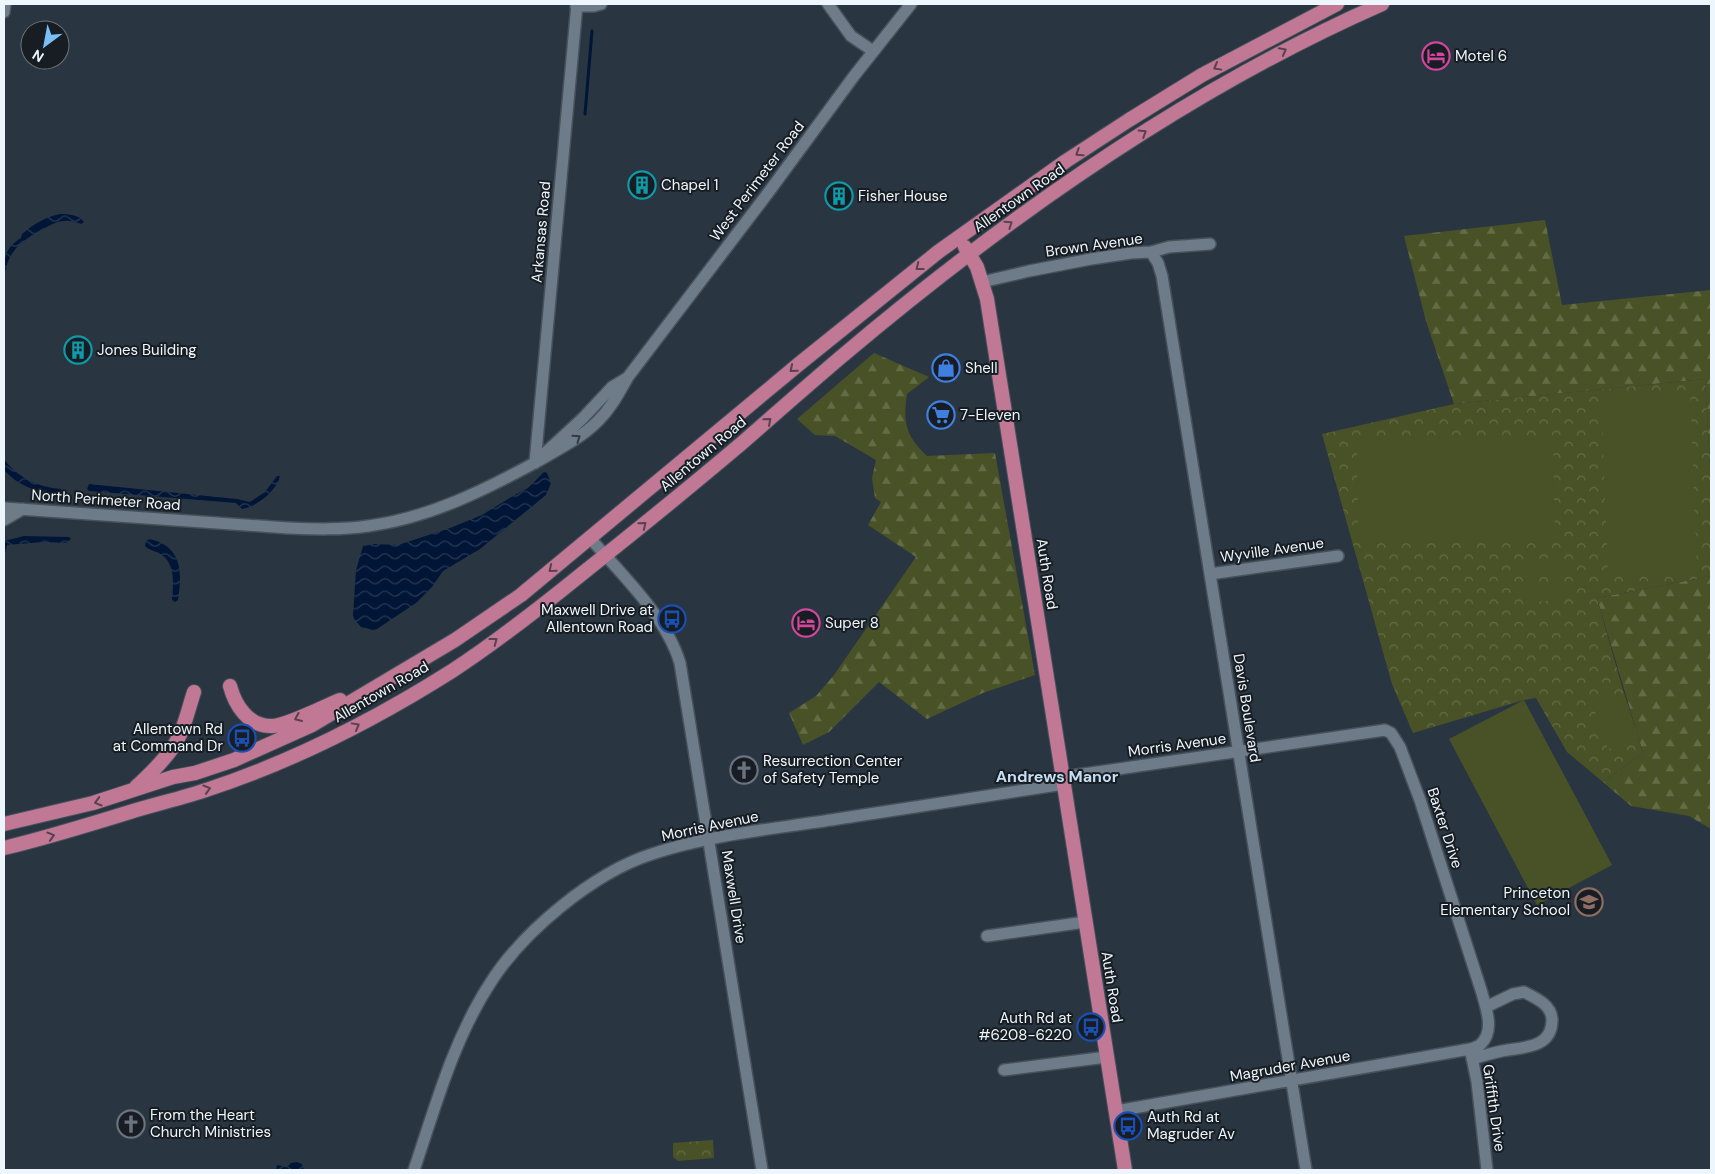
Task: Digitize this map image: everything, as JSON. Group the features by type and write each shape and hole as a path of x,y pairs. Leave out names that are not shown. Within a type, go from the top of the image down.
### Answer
{"main road":[{"name":"Allentown Road","path":"4,824 93,803 173,777 234,760 312,725 391,679 484,621 521,595 799,364 938,252 1066,161 1162,100 1246,52 1337,4"},
{"name":"Allentown Road","path":"4,848 203,791 288,759 340,734 401,701 458,666 605,556 739,446 842,356 969,253 1078,176 1216,87 1302,41 1382,4"},
{"name":"Auth Road","path":"958,238 977,267 988,308 1125,1170"},
{"path":"230,686 234,700 249,719 272,727 391,679"},
{"path":"131,791 146,778 174,746 182,730 194,692"}],"street":[{"path":"4,12 6,4"},
{"path":"576,5 594,6 601,4"},
{"path":"828,4 851,36 873,51"},
{"name":"West Perimeter Road","path":"206,523 324,530 369,526 429,512 478,492 535,463 583,418 612,387 628,377 873,51 911,4"},
{"name":"Arkansas Road","path":"535,463 576,5"},
{"name":"Brown Avenue","path":"982,282 1062,264 1122,254 1151,252 1169,247 1210,244"},
{"name":"Davis Boulevard","path":"1151,252 1158,263 1162,276 1306,1170"},
{"name":"North Perimeter Road","path":"4,508 206,523"},
{"path":"4,520 23,509"},
{"name":"Maxwell Drive","path":"590,538 651,610 677,651 683,675 762,1170"},
{"name":"Wyville Avenue","path":"1210,574 1338,556"},
{"name":"Morris Avenue","path":"414,1170 440,1093 465,1031 489,984 518,946 566,903 588,887 650,854 709,839 1239,752 1385,730"},
{"name":"Baxter Drive","path":"1385,730 1391,733 1400,747 1420,800 1486,1007 1489,1021 1488,1031 1481,1045 1471,1054"},
{"path":"987,936 1085,922"},
{"name":"Magruder Avenue","path":"1116,1111 1291,1081 1471,1054 1523,1049 1536,1045 1547,1036 1552,1027 1552,1015 1547,1006 1524,992 1513,994 1486,1007"},
{"name":"Griffith Drive","path":"1471,1054 1477,1082 1487,1170"},
{"path":"1004,1070 1107,1057"}],"green space":[{"path":"1545,220 1562,305 1711,290 1711,483 1705,379 1454,404 1426,321 1404,236"},
{"path":"874,353 929,377 907,394 905,413 910,435 927,456 995,453 1035,675 983,693 927,719 879,682 829,732 803,745 789,713 816,696 834,675 916,557 868,525 881,502 875,498 872,478 876,460 835,436 815,435 797,419"},
{"path":"1705,379 1711,483 1711,576 1597,598 1643,753 1603,782 1567,752 1536,698 1413,733 1392,684 1322,434 1454,404"},
{"path":"1690,390 1697,572 1608,575 1601,393"},
{"path":"1553,440 1555,541 1358,543 1357,442"},
{"path":"1561,557 1562,575 1523,579 1521,561"},
{"path":"1711,576 1711,829 1689,816 1631,806 1603,782 1643,753 1597,598"},
{"path":"1563,581 1565,599 1525,603 1523,585"},
{"path":"1624,693 1639,739 1608,749 1592,703"},
{"path":"1524,700 1612,865 1537,905 1449,739"},
{"path":"713,1140 714,1158 678,1161 673,1157 673,1143"}],"water":[{"path":"60,214 77,216 84,222 81,224 70,221 56,223 26,239 11,256 5,271 4,280 6,256 15,242 35,224"},
{"path":"4,459 10,466 29,480 44,486 61,489 62,492 59,495 51,494 23,485 4,470"},
{"path":"544,472 547,473 551,483 546,495 480,549 443,571 432,587 416,603 377,629 361,627 354,619 356,570 363,546 375,544 398,545 482,515 528,488"},
{"path":"277,476 280,476 278,482 270,493 259,502 242,509 236,503 89,491 87,489 89,484 237,499 250,502 265,492"},
{"path":"24,536 69,537 71,539 66,543 44,542 7,545 4,584 4,541"},
{"path":"150,539 169,548 178,562 180,580 178,600 175,602 172,600 172,570 162,555 145,546 146,541"},
{"path":"297,1162 302,1164 304,1170 276,1170 277,1165 287,1167 291,1163"}],"waterway":[{"path":"585,114 592,31"}],"place":[{"name":"Motel 6","path":"1436,56"},
{"name":"Chapel 1","path":"642,185"},
{"name":"Fisher House","path":"839,196"},
{"name":"Jones Building","path":"78,350"},
{"name":"Shell","path":"946,368"},
{"name":"7-Eleven","path":"941,415"},
{"name":"Maxwell Drive at Allentown Road","path":"672,619"},
{"name":"Super 8","path":"806,623"},
{"name":"Allentown Rd at Command Dr","path":"242,738"},
{"name":"Resurrection Center of Safety Temple","path":"744,770"},
{"name":"Princeton Elementary School","path":"1589,902"},
{"name":"Auth Rd at #6208-6220","path":"1091,1027"},
{"name":"From the Heart Church Ministries","path":"131,1124"},
{"name":"Auth Rd at Magruder Av","path":"1128,1126"}],"district":[{"name":"Andrews Manor","path":"1057,776"}]}
